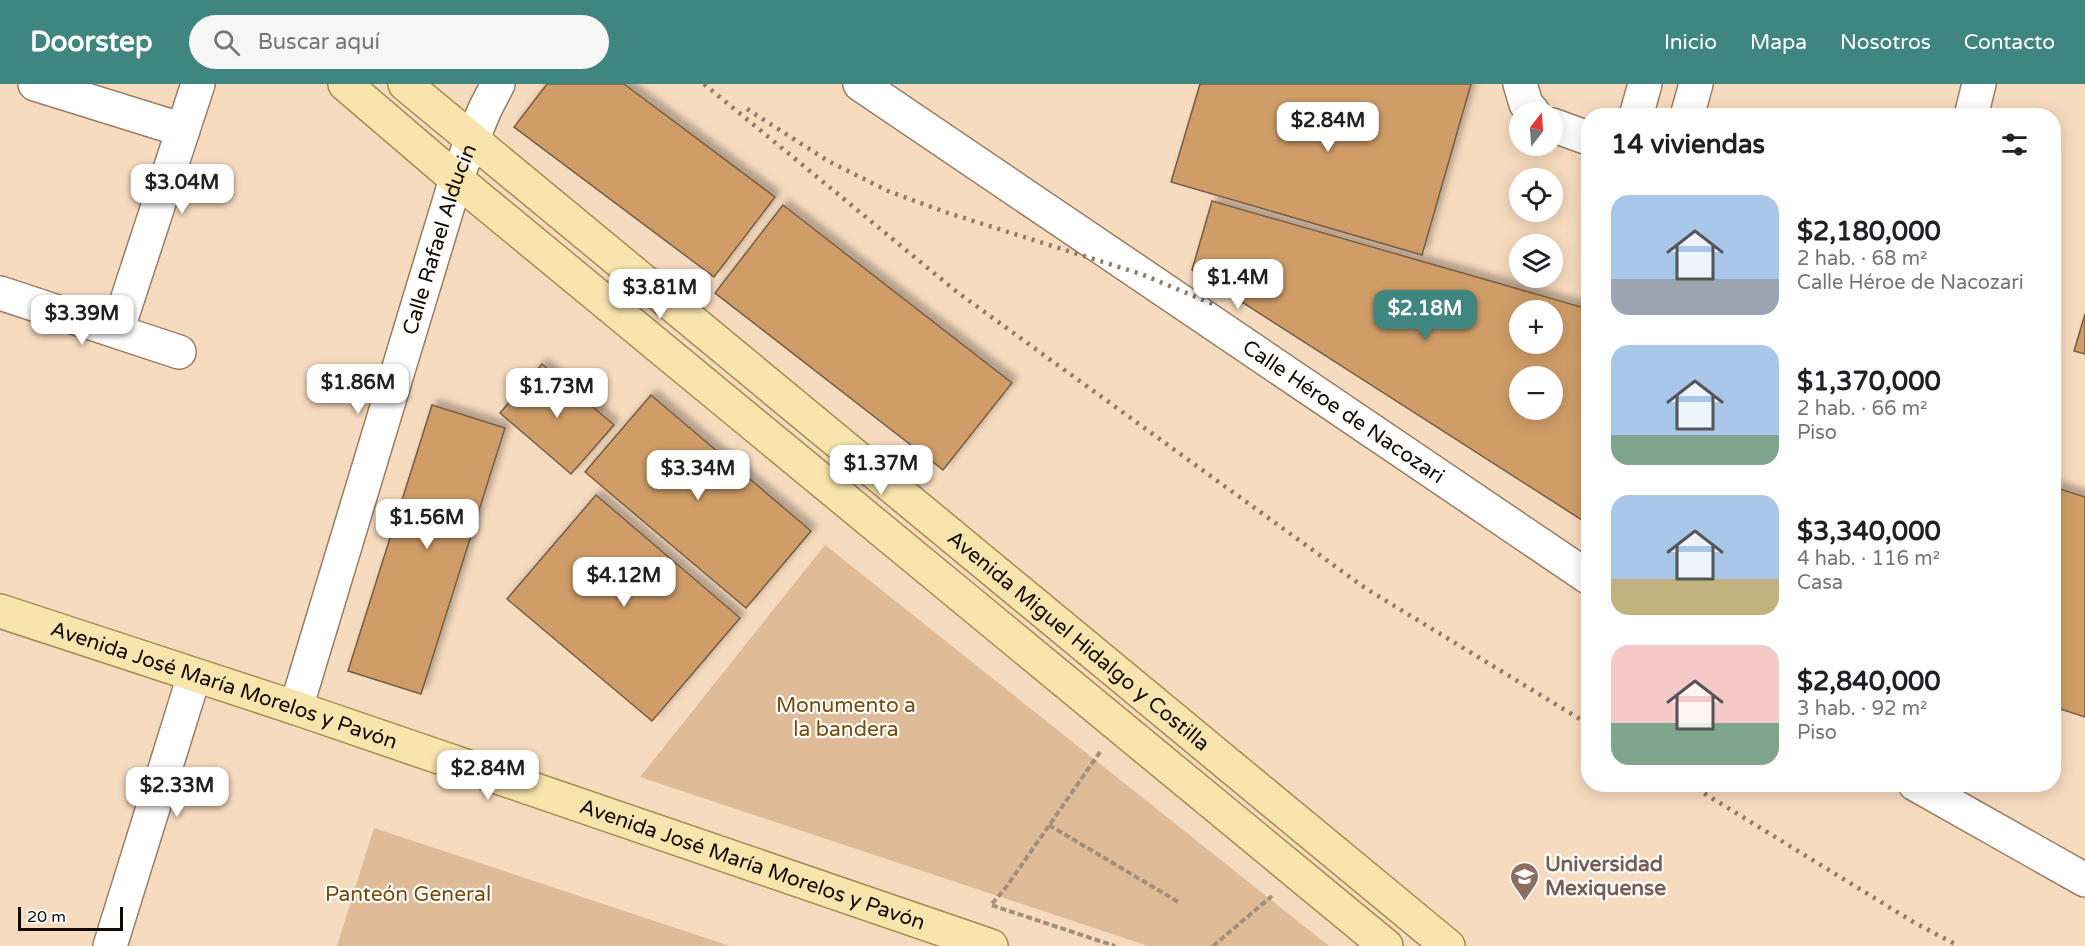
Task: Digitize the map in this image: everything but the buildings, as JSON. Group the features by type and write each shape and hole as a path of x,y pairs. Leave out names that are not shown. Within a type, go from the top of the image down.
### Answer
{"main road":[{"name":"Avenida Miguel Hidalgo y Costilla","path":"345,84 456,179 1386,946"},
{"name":"Avenida Miguel Hidalgo y Costilla","path":"405,84 1448,946"},
{"path":"627,319 653,288"},
{"path":"825,483 851,452"},
{"name":"Avenida José María Morelos y Pavón","path":"0,612 296,708 991,946"}],"street":[{"path":"35,84 183,130"},
{"path":"117,331 198,84"},
{"name":"Calle Rafael Alducin","path":"296,708 456,179 498,84"},
{"name":"Calle Héroe de Nacozari","path":"860,84 1581,572"},
{"path":"1520,84 1526,102"},
{"path":"1638,108 1645,84"},
{"path":"1689,108 1696,84"},
{"path":"1973,108 1979,84"},
{"path":"1563,129 1581,135"},
{"path":"0,293 179,352"},
{"path":"110,946 194,676"},
{"path":"1929,792 2085,879"}],"path":[{"path":"1110,758 1101,750 1007,886 991,905 1115,946"},
{"path":"1049,825 1180,903"},
{"path":"1213,946 1273,894"}],"green space":[{"name":"Monumento a la bandera","path":"825,545 1329,946 1148,946 640,777"},
{"name":"Panteón General","path":"374,828 730,946 337,946"}],"railway":[{"path":"704,84 957,292 1365,588 1581,720"},
{"path":"747,109 828,161 888,191 945,212 1141,274 1213,304"},
{"path":"1702,792 1915,923 1959,946"}],"place":[{"name":"Universidad Mexiquense","path":"1524,902"}]}
